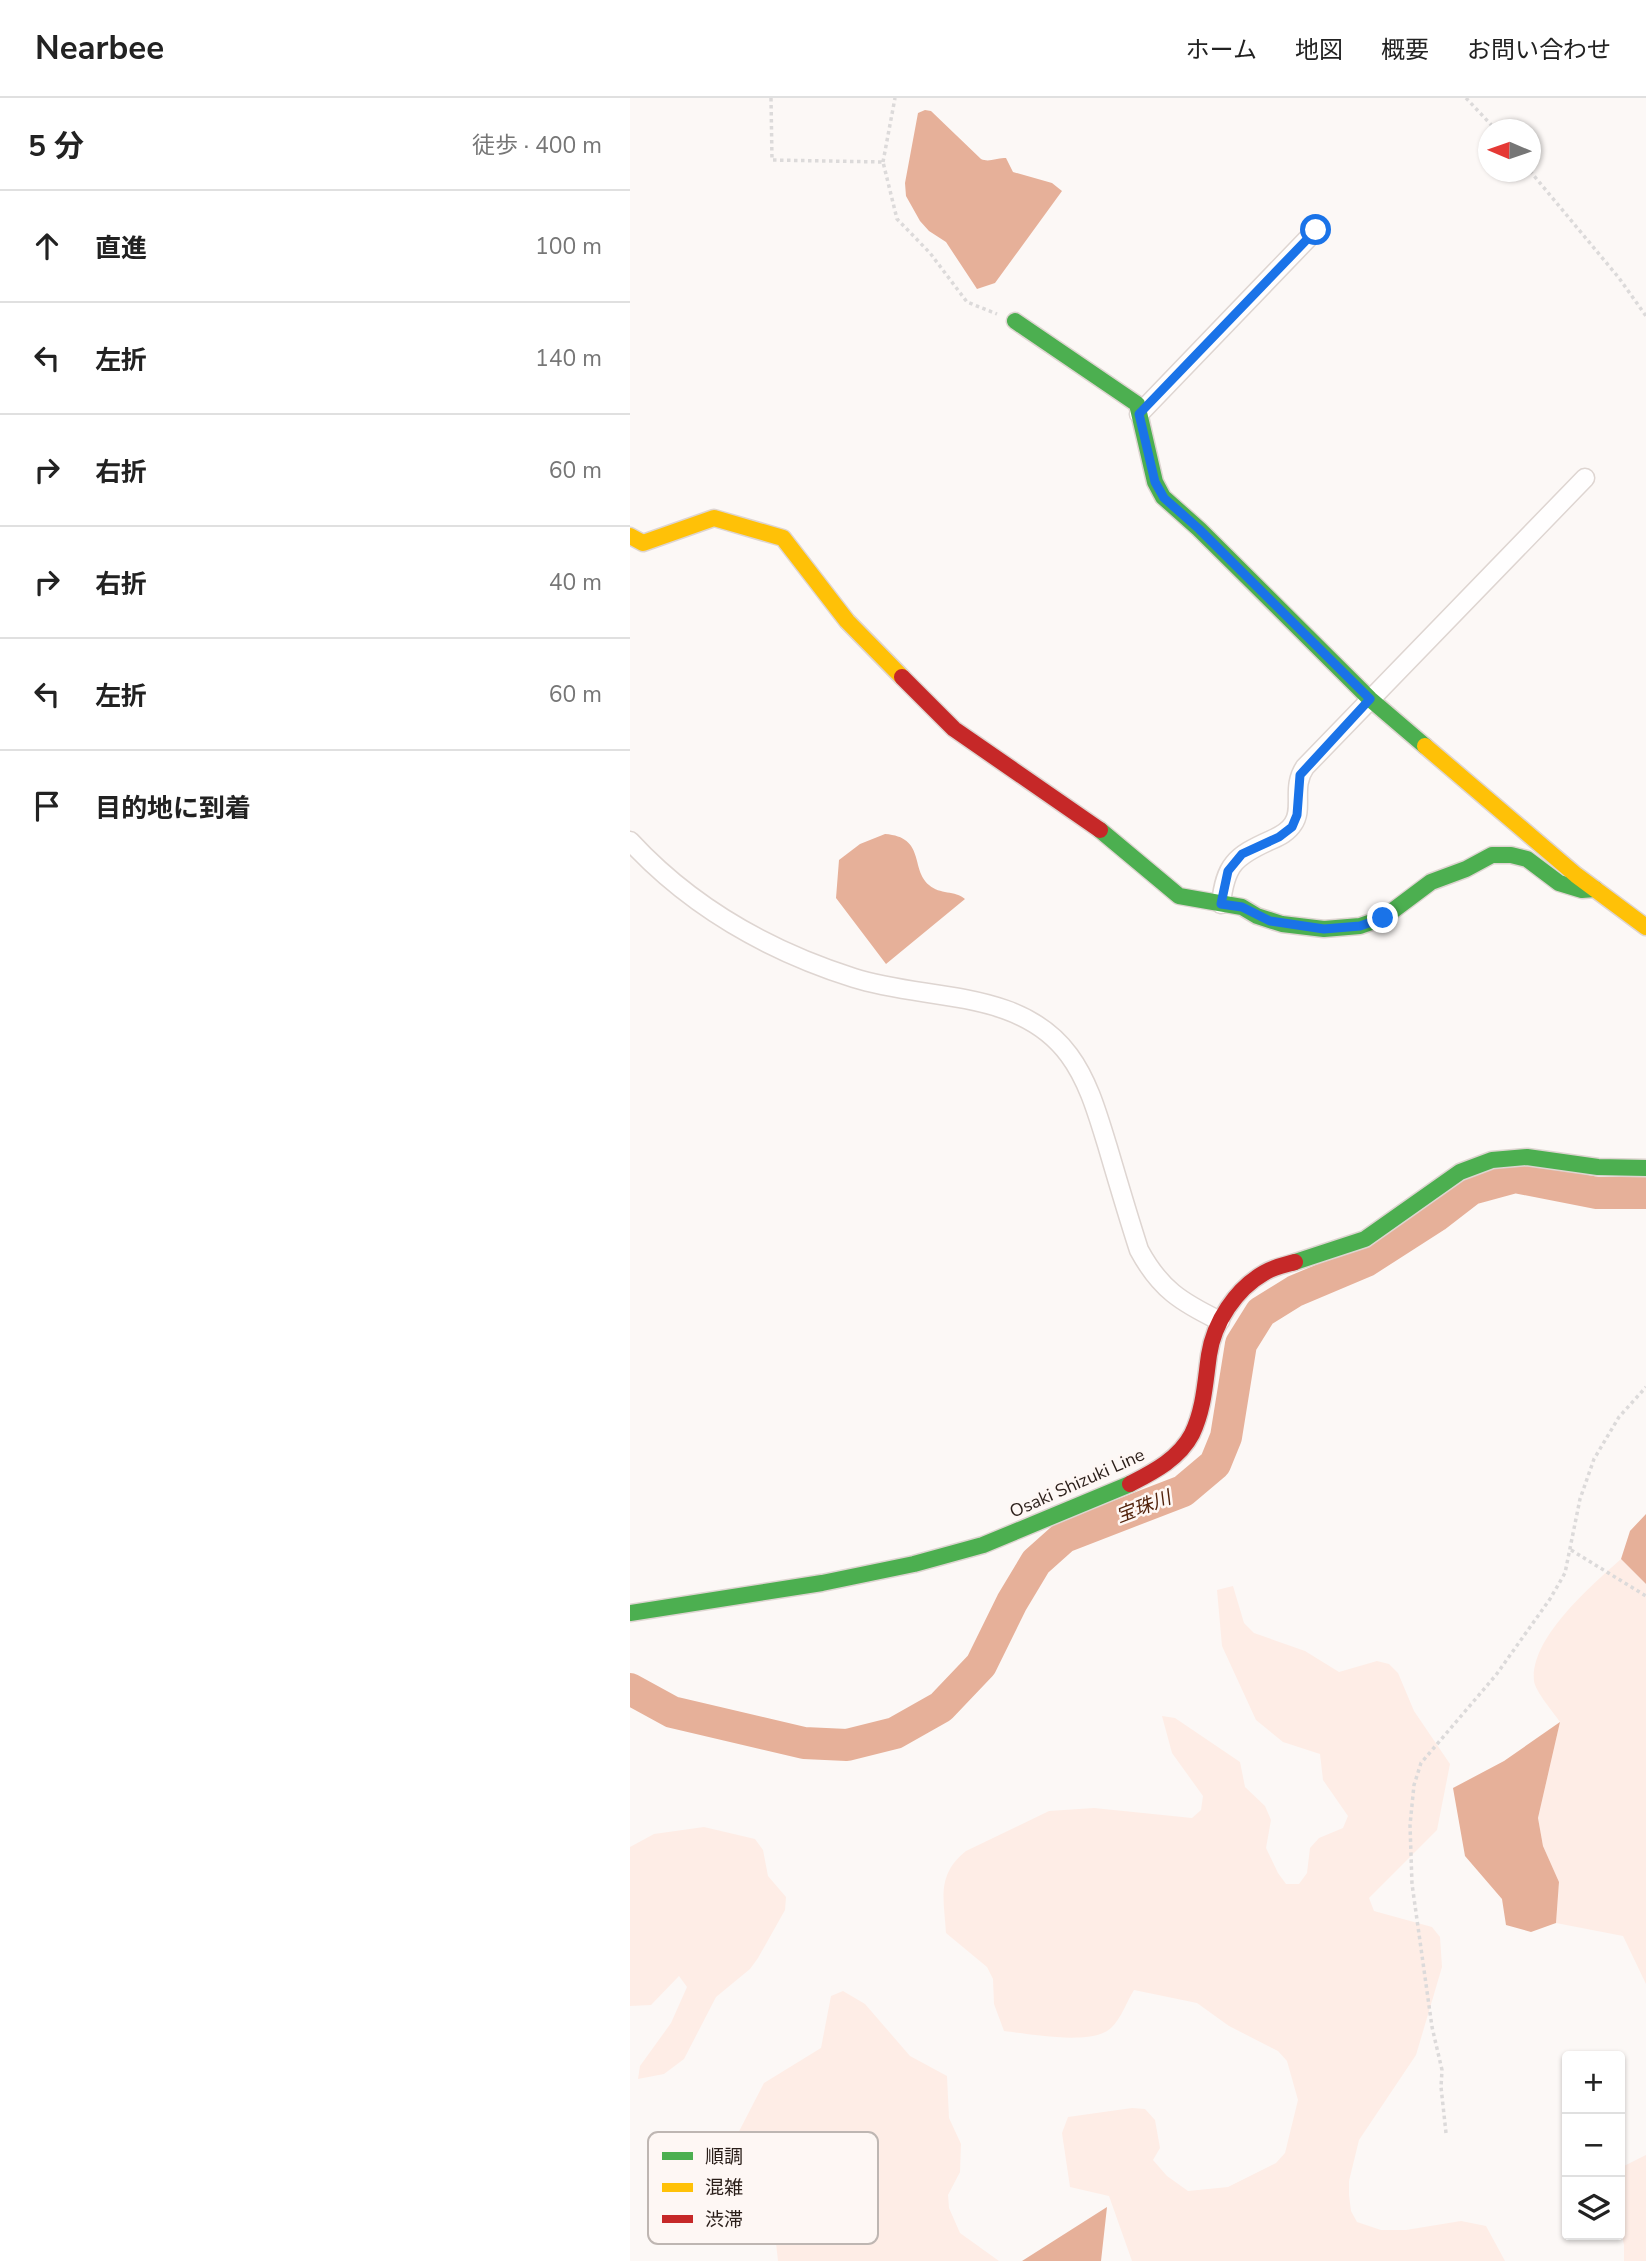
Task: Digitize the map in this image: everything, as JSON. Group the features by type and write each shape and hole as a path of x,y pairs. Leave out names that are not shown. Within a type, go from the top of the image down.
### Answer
{"street":[{"path":"1139,414 1316,230"},
{"path":"1015,321 1137,404 1155,482 1164,498 1199,529 1370,699 1595,889 1646,927"},
{"path":"1221,904 1228,871 1242,854 1279,837 1292,827 1297,815 1300,775 1370,699 1585,478"},
{"path":"630,536 643,542 714,518 783,538 847,621 954,729 1103,832 1179,896 1242,907 1270,921 1282,923 1324,929 1360,926 1383,918 1431,882 1500,854 1527,859 1566,886 1583,890 1595,889"},
{"path":"630,841 682,891 747,933 785,952 883,987 999,1007 1032,1021 1050,1034 1070,1056 1087,1086 1139,1250 1147,1266 1170,1293 1186,1305 1220,1321"},
{"name":"Osaki Shizuki Line","path":"630,1613 822,1583 914,1564 983,1545 1130,1484 1165,1465 1191,1436 1204,1399 1209,1352 1220,1321 1236,1295 1265,1272 1365,1239 1460,1172 1492,1160 1527,1157 1598,1167 1646,1168"}],"path":[{"path":"771,98 772,160 883,162"},
{"path":"895,98 883,162 897,219 930,253 967,302 1015,321"},
{"path":"1466,98 1486,119"},
{"path":"1540,182 1619,278 1646,316"},
{"path":"1446,2133 1442,2070 1429,2014 1412,1884 1410,1825 1414,1785 1421,1763 1496,1675 1565,1573 1580,1499 1594,1459 1619,1417 1646,1387"},
{"path":"1571,1550 1646,1596"}],"shaded area":[{"path":"931,111 981,159 1006,158 1013,172 1052,183 1062,191 995,283 977,289 946,242 929,231 920,221 906,196 905,183 918,113"},
{"path":"885,834 907,841 912,847 923,878 929,885 965,899 886,964 836,898 839,860 860,844"},
{"path":"1646,1514 1646,1584 1621,1559 1630,1531"},
{"path":"1621,1559 1646,1584 1646,1984 1623,1936 1556,1923 1559,1882 1543,1846 1538,1818 1560,1722 1535,1685 1535,1665 1552,1631 1565,1614"},
{"path":"1233,1586 1244,1623 1254,1633 1305,1651 1339,1672 1377,1661 1389,1664 1398,1673 1414,1711 1450,1764 1437,1830 1369,1898 1374,1911 1432,1927 1440,1937 1442,1967 1416,2055 1359,2140 1349,2181 1349,2195 1351,2211 1357,2222 1381,2230 1406,2230 1461,2221 1486,2226 1505,2261 1132,2261 1109,2196 1070,2187 1062,2133 1068,2117 1132,2108 1145,2109 1155,2120 1160,2148 1153,2160 1167,2176 1188,2191 1228,2187 1276,2163 1285,2153 1298,2100 1287,2061 1278,2051 1229,2026 1197,2003 1134,1990 1115,2024 1102,2033 1075,2038 1004,2031 994,2004 993,1979 987,1967 946,1933 946,1879 956,1860 966,1851 1049,1811 1094,1808 1192,1818 1201,1810 1203,1796 1172,1753 1162,1716 1175,1718 1240,1762 1245,1787 1265,1806 1271,1820 1266,1848 1278,1873 1286,1884 1299,1884 1307,1873 1310,1848 1319,1838 1343,1828 1348,1816 1323,1780 1320,1754 1283,1742 1256,1720 1222,1646 1217,1590"},
{"path":"1560,1722 1538,1818 1543,1846 1559,1882 1556,1923 1531,1932 1506,1925 1502,1899 1465,1856 1453,1788 1504,1761"},
{"path":"704,1827 755,1839 763,1850 768,1876 786,1897 785,1910 750,1969 716,1997 684,2059 664,2074 638,2079 640,2066 671,2023 687,1987 679,1976 651,2005 630,2006 630,1847 654,1834"},
{"path":"843,1991 865,2004 910,2056 947,2076 949,2118 961,2144 960,2172 948,2195 949,2208 960,2233 999,2261 778,2261 776,2244 878,2244 878,2132 739,2132 764,2083 821,2048 831,1996"},
{"path":"1646,2155 1646,2261 1624,2261 1625,2166"},
{"path":"1107,2207 1101,2261 1022,2261"}],"waterway":[{"name":"宝珠川","path":"630,1689 672,1712 804,1743 847,1745 895,1733 941,1707 981,1665 1012,1602 1036,1562 1064,1537 1183,1491 1215,1464 1226,1437 1241,1344 1261,1312 1295,1291 1366,1261 1436,1216 1471,1189 1515,1177 1597,1193 1646,1193"}],"traffic: fast":[{"path":"1015,321 1137,404 1155,482 1163,497 1199,529 1370,699 1425,746"},
{"path":"1100,830 1179,896 1242,907 1257,916 1282,924 1324,929 1360,926 1383,918 1431,882 1466,869 1492,855 1511,855 1527,859 1559,883 1582,890 1595,889"},
{"path":"1295,1262 1365,1239 1460,1172 1492,1160 1527,1157 1598,1167 1646,1168"},
{"path":"630,1613 822,1583 914,1564 983,1545 1130,1484"}],"traffic: slow":[{"path":"630,536 643,543 714,518 783,538 847,621 902,677"},
{"path":"1425,746 1576,875 1646,927"}],"traffic: jam":[{"path":"902,677 954,729 1100,830"},
{"path":"1130,1484 1173,1458 1187,1443 1202,1405 1209,1355 1216,1331 1236,1297 1271,1269 1295,1262"}],"route":[{"path":"1316,230 1139,414 1155,482 1164,498 1199,529 1370,699 1305,766 1298,780 1297,815 1292,827 1279,837 1236,859 1225,879 1221,904 1242,907 1270,921 1324,929 1360,926 1383,918"}]}
